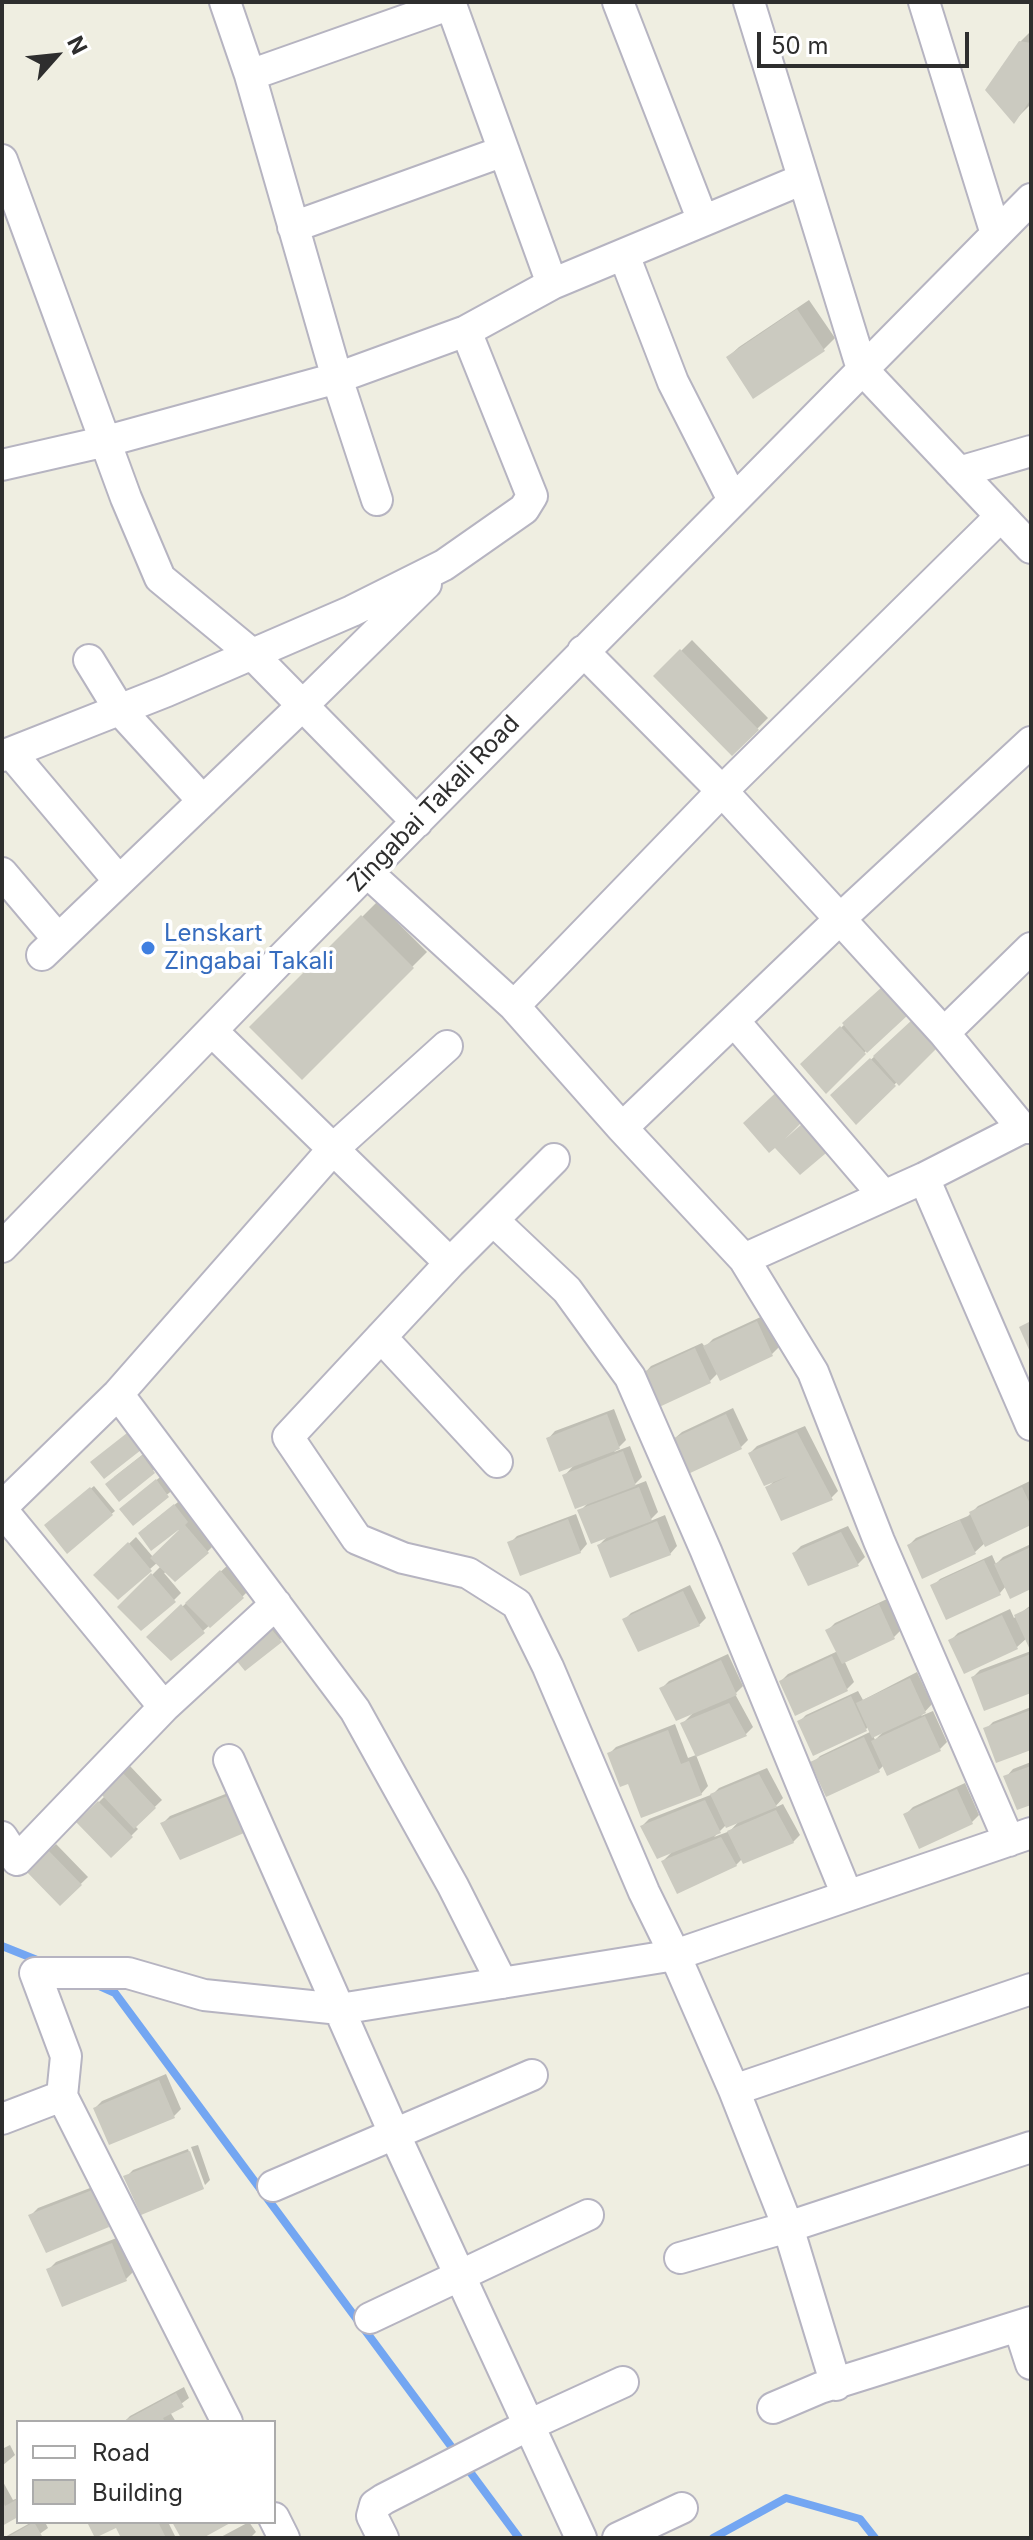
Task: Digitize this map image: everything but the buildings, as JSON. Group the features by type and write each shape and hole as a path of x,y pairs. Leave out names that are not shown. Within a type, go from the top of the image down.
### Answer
{"street":[{"path":"225,2 250,75 337,378 377,500"},
{"path":"618,2 703,221"},
{"path":"749,2 862,369 1031,548"},
{"path":"924,2 996,234"},
{"path":"250,75 450,3 552,284"},
{"path":"293,227 504,151"},
{"path":"2,160 126,498 160,578 252,654 417,822"},
{"path":"2,465 107,441 337,378 466,331 552,284 803,179"},
{"name":"Zingabai Takali Road","path":"2,1247 583,651 1031,199"},
{"path":"624,255 673,382 733,500"},
{"path":"119,881 7,754 352,611 444,565 524,509 532,496 466,331"},
{"path":"959,472 1031,451"},
{"path":"514,1006 722,791 1001,516"},
{"path":"2,873 50,947 444,565"},
{"path":"583,651 722,791 944,1033 1026,1128 744,1259"},
{"path":"89,660 119,709 203,801"},
{"path":"622,1128 1031,742"},
{"path":"226,2420 62,2096 66,2056 35,1973 128,1973 204,1995 340,2009 675,1955 1020,1837 879,1541 813,1372 744,1259 514,1006 367,872"},
{"path":"944,1033 1031,948"},
{"path":"734,1021 884,1196"},
{"path":"212,1031 450,1263"},
{"path":"164,1707 2,1509 118,1394 334,1148 447,1046"},
{"path":"554,1159 450,1263 288,1437 357,1539 403,1558 468,1573 517,1604 548,1667 644,1892 734,2090 788,2227 836,2385"},
{"path":"924,1178 1031,1425"},
{"path":"493,1220 567,1290 630,1377 706,1551 847,1895"},
{"path":"381,1337 497,1462"},
{"path":"118,1394 355,1710 453,1886 502,1983"},
{"path":"2,1837 17,1860 164,1707 276,1604"},
{"path":"229,1760 394,2133 581,2538"},
{"path":"734,2090 1031,1989"},
{"path":"273,2186 532,2075"},
{"path":"2,2119 62,2096"},
{"path":"680,2258 788,2227 1031,2147"},
{"path":"370,2318 588,2215"},
{"path":"773,2408 820,2388 1025,2324 1031,2364"},
{"path":"383,2538 372,2516 375,2505 529,2425 623,2382"},
{"path":"618,2538 682,2508"}],"waterway":[{"path":"2,1946 42,1962"},
{"path":"95,1984 115,1993 519,2538"},
{"path":"713,2538 786,2498 860,2519 875,2538"}],"place":[{"name":"Lenskart Zingabai Takali","path":"148,948"}]}
